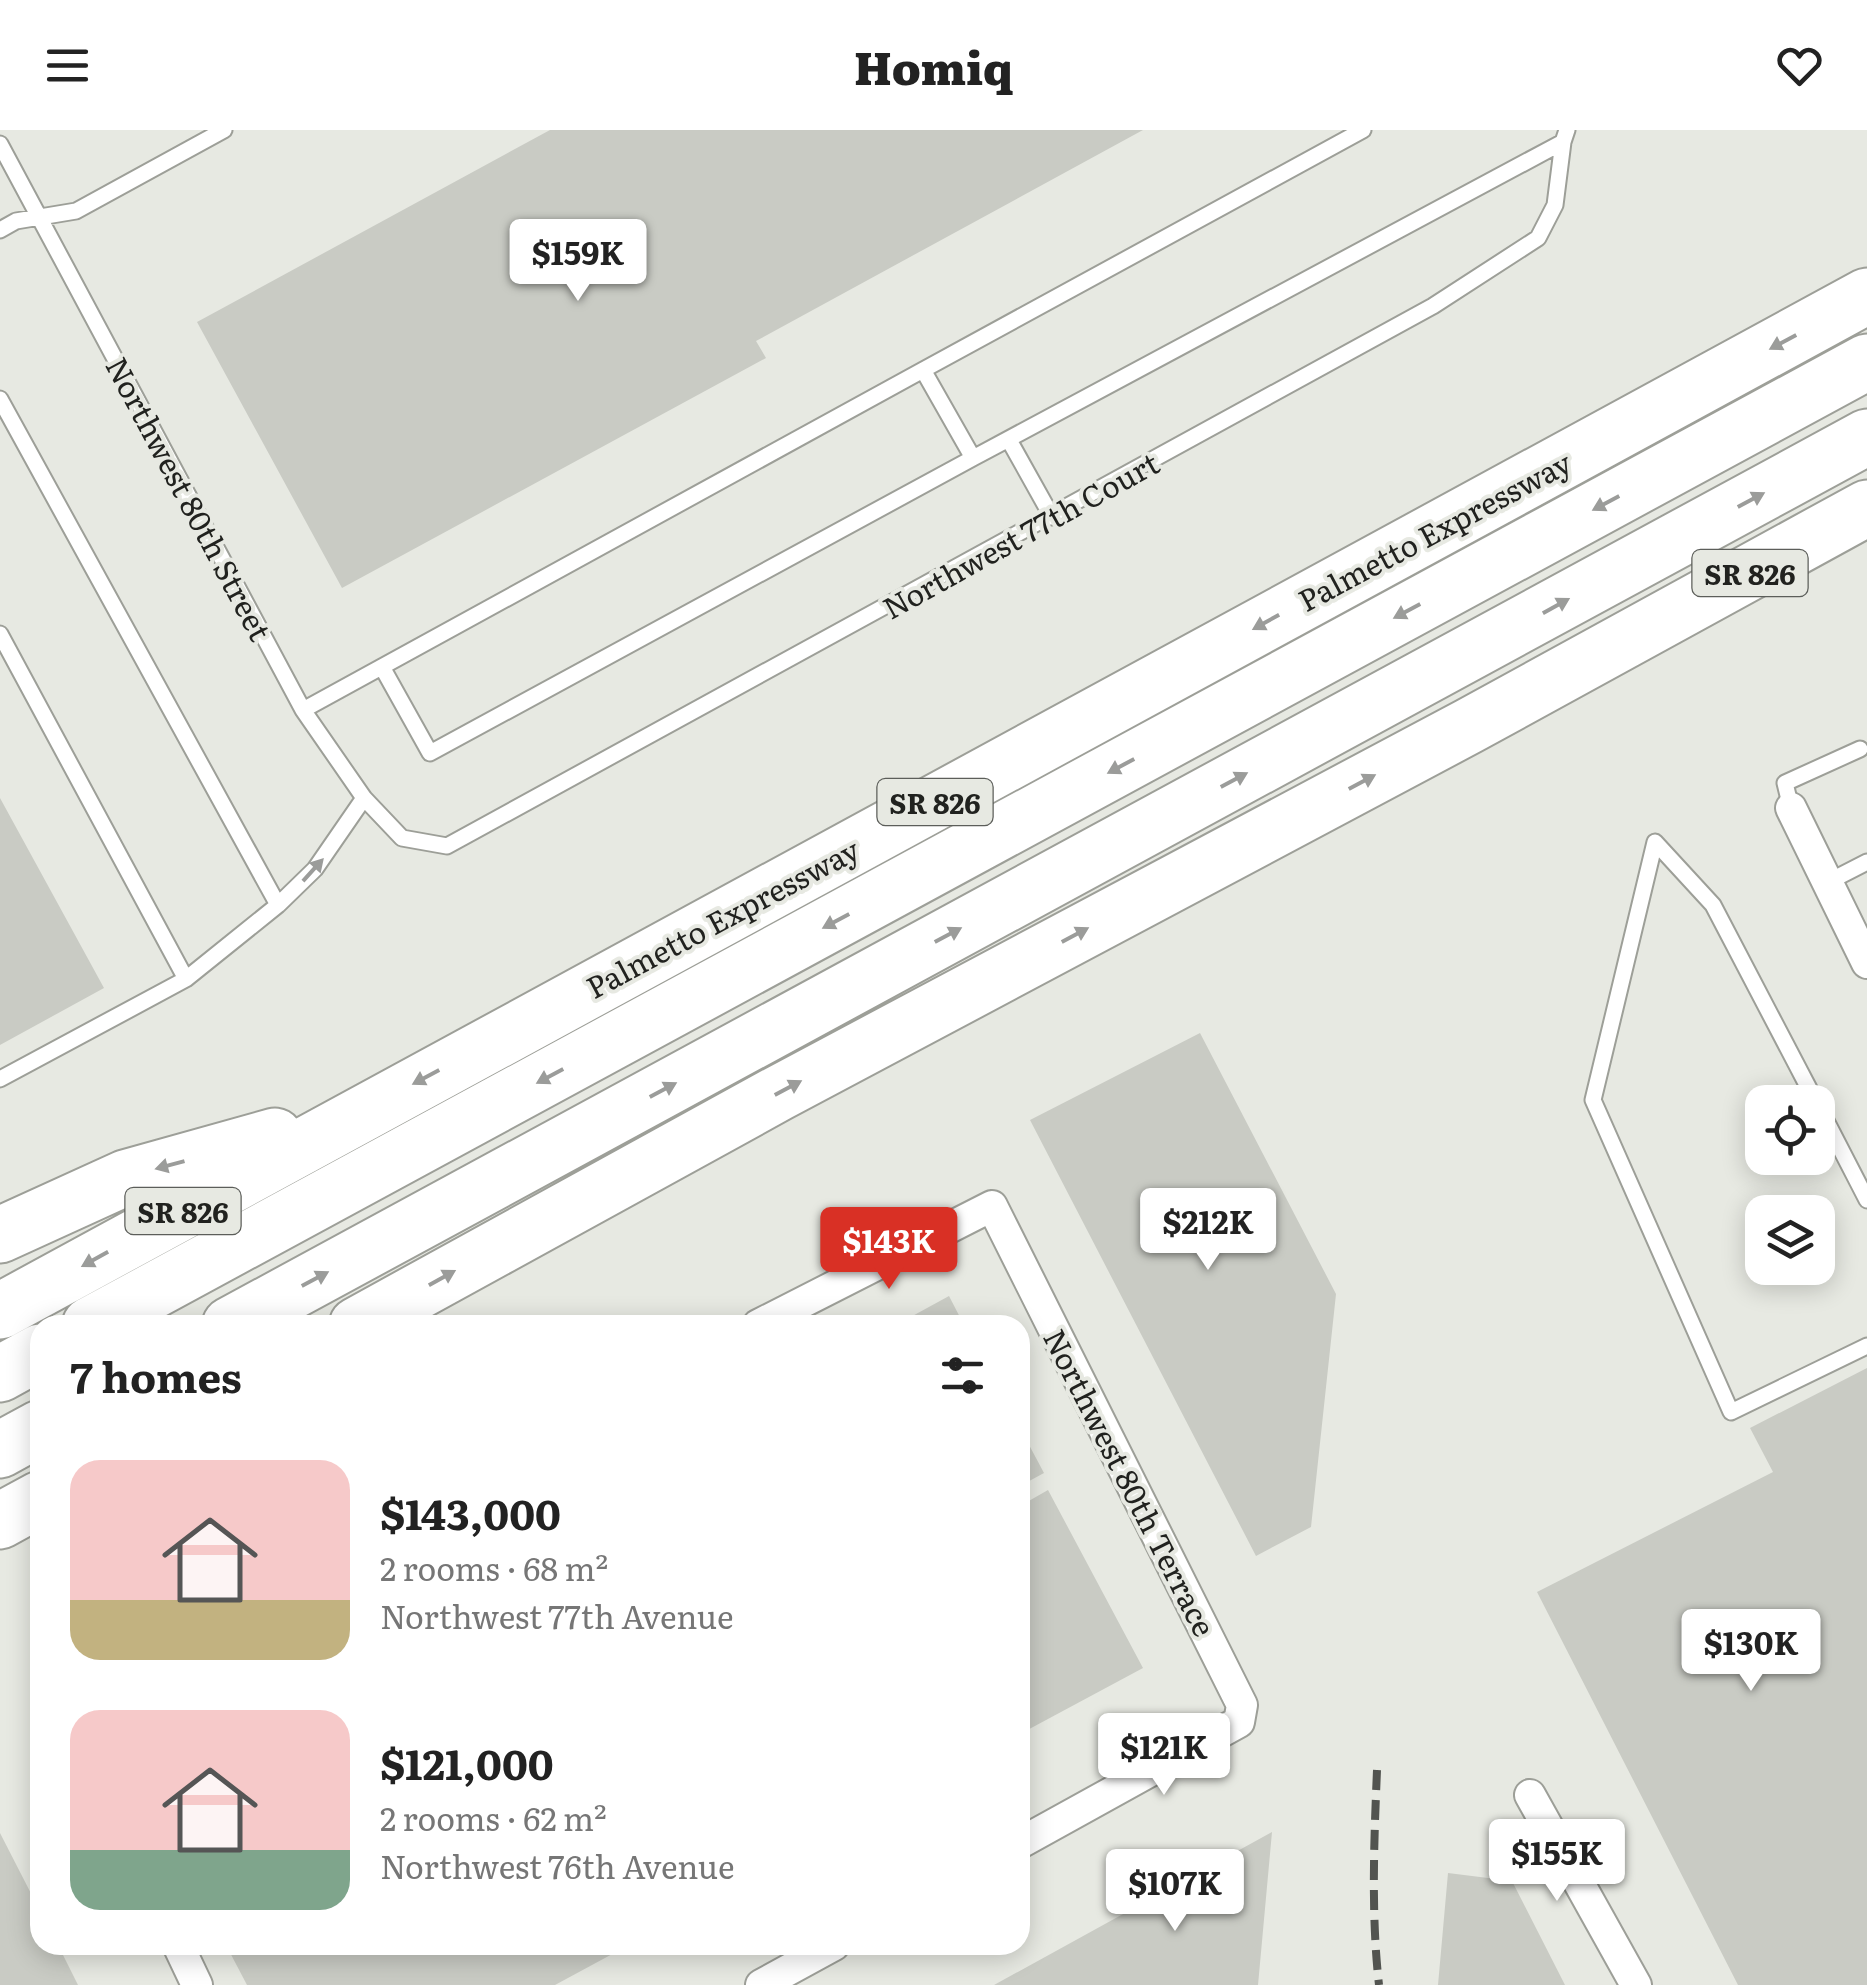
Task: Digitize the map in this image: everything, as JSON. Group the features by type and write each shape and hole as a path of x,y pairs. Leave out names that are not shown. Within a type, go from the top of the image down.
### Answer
{"highway":[{"name":"Palmetto Expressway","path":"0,1311 1867,296"},
{"path":"108,1315 1867,362"},
{"path":"248,1315 1867,437"},
{"name":"SR 826","path":"374,1315 1867,508"},
{"path":"0,1235 125,1178 365,1110"},
{"path":"0,1374 30,1358"},
{"path":"0,1450 30,1434"},
{"path":"0,1521 30,1504"}],"street":[{"path":"1791,808 1867,962"},
{"name":"Northwest 80th Terrace","path":"778,1315 992,1206 1242,1704 1239,1722 1030,1837"},
{"path":"1530,1795 1636,1985"},
{"path":"183,1955 197,1985"},
{"path":"762,1985 816,1955"}],"lane":[{"path":"0,230 16,222 76,210 224,130"},
{"path":"303,710 1363,130"},
{"path":"382,667 430,753 1565,136"},
{"name":"Northwest 77th Court","path":"402,838 447,846 1433,306 1538,238 1555,205 1565,136"},
{"name":"Northwest 80th Street","path":"0,144 303,710 364,798 402,838"},
{"path":"923,370 973,458"},
{"path":"0,399 278,905"},
{"path":"1008,440 1052,517"},
{"path":"0,634 186,979"},
{"path":"1791,808 1785,783 1860,750"},
{"path":"0,1080 186,979 278,905 316,868 364,798"},
{"path":"1807,1085 1713,904 1654,842 1592,1100 1731,1412 1867,1346"},
{"path":"1828,882 1867,862"},
{"path":"1835,1139 1867,1200"}],"building":[{"path":"550,130 1143,130 756,341 766,358 342,588 197,322"},
{"path":"0,798 104,988 0,1045"},
{"path":"1200,1033 1336,1294 1311,1527 1256,1556 1030,1120"},
{"path":"949,1296 959,1315 914,1315"},
{"path":"1867,1368 1867,1985 1738,1985 1537,1592 1773,1472 1750,1428"},
{"path":"1030,1447 1044,1473 1030,1481"},
{"path":"1048,1490 1143,1668 1030,1729 1030,1500"},
{"path":"1272,1832 1258,1985 994,1985"},
{"path":"0,1833 30,1892 30,1955 63,1955 78,1985 0,1985"},
{"path":"1448,1873 1512,1881 1565,1985 1438,1985"},
{"path":"231,1955 610,1955 555,1985 247,1985"}],"railway":[{"path":"1377,1770 1374,1905 1379,1985"}]}
